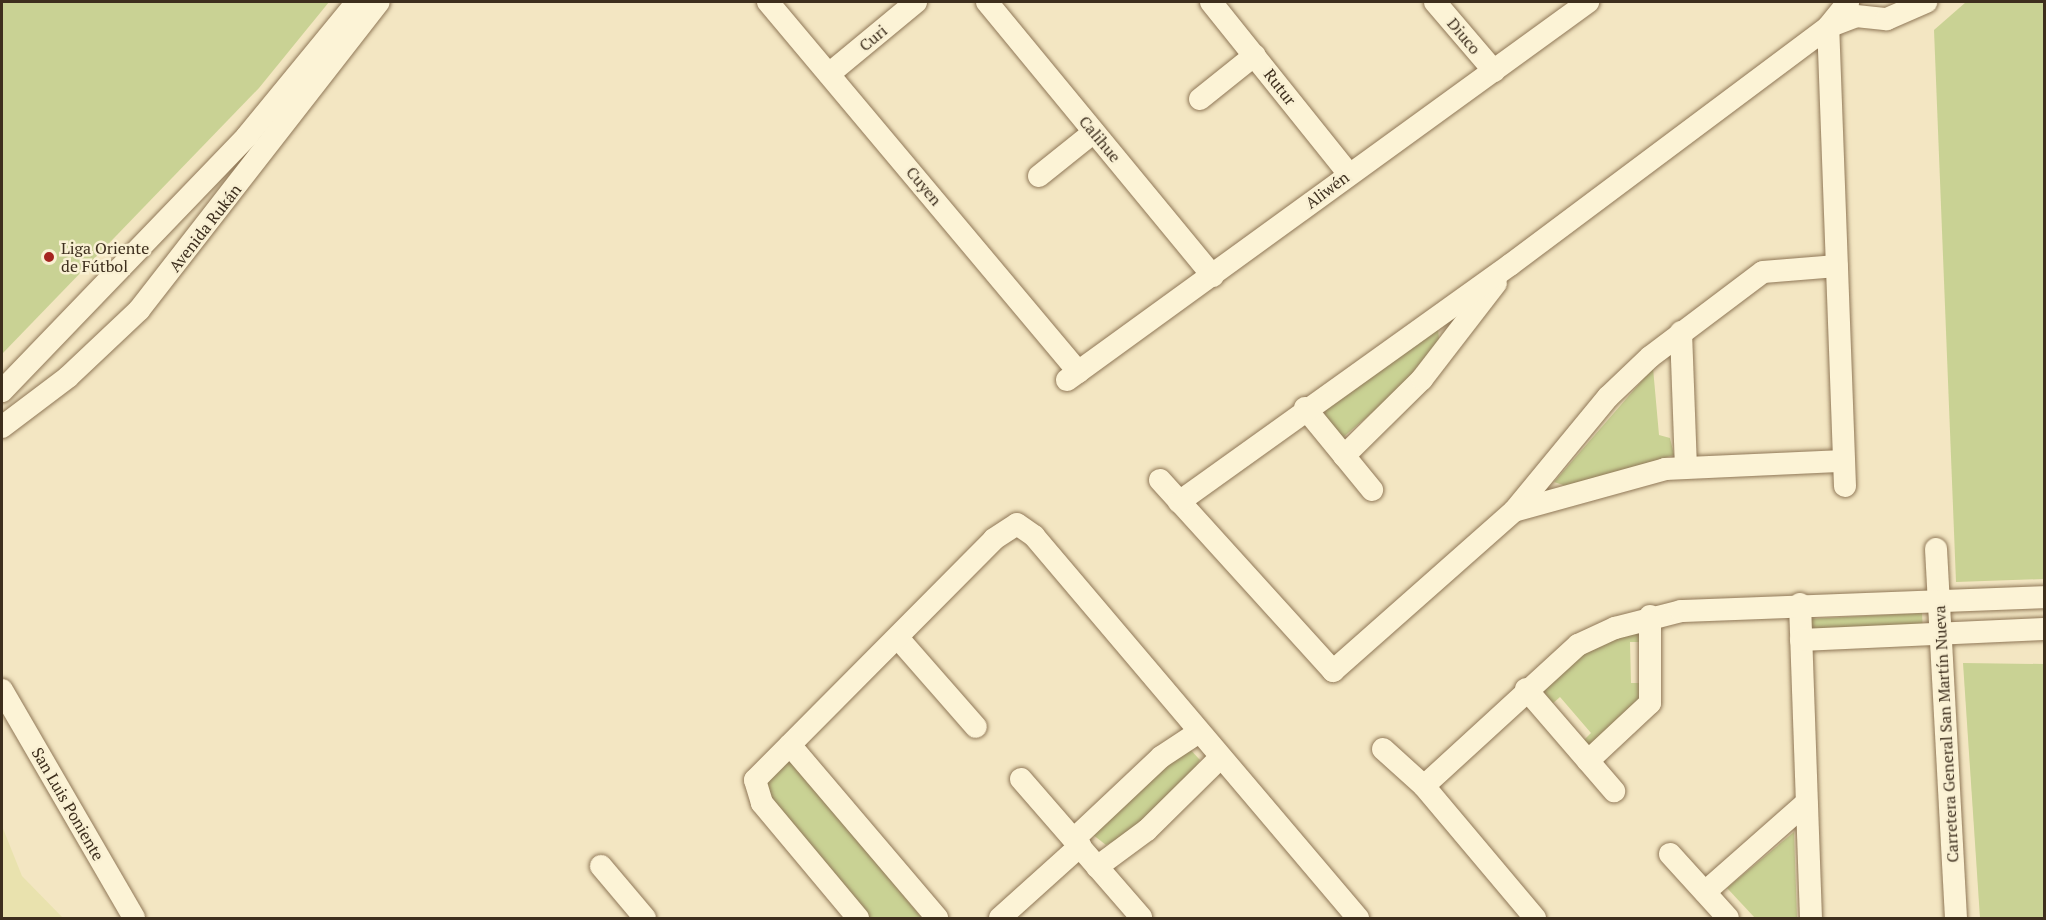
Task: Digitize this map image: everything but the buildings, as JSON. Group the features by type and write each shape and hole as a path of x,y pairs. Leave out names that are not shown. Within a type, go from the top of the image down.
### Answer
{"street":[{"path":"2,391 247,136 357,2"},
{"name":"Avenida Rukán","path":"2,427 68,377 139,310 379,2"},
{"name":"Cuyen","path":"768,2 1073,376"},
{"name":"Curi","path":"829,74 916,2"},
{"name":"Calihue","path":"987,2 1213,276"},
{"name":"Rutur","path":"1211,2 1349,174"},
{"name":"Diuco","path":"1435,2 1494,71"},
{"name":"Aliwén","path":"1073,376 1588,2"},
{"path":"1179,502 1305,408 1350,382 1510,266 1828,27 1848,2"},
{"path":"1828,27 1856,16 1926,2"},
{"path":"1828,27 1845,486"},
{"path":"1200,99 1255,55"},
{"path":"1039,176 1094,132"},
{"path":"1344,456 1422,379 1510,266"},
{"path":"1160,480 1333,671 1514,511 1614,391 1681,332 1763,272 1837,266"},
{"path":"1681,332 1686,467"},
{"path":"1305,408 1372,490"},
{"path":"1514,511 1615,479 1686,467 1844,461"},
{"path":"858,918 756,794 755,780 994,539 1007,528 1024,525 1358,918"},
{"name":"Carretera General San Martín Nueva","path":"1936,549 1956,918"},
{"path":"1424,786 1526,689 1578,645 1650,616 1800,604 1939,598 2044,597"},
{"path":"1800,604 1811,918"},
{"path":"1588,761 1650,703 1650,616"},
{"path":"1801,640 2044,630"},
{"path":"898,638 976,727"},
{"path":"1526,689 1614,791"},
{"name":"San Luis Poniente","path":"2,690 134,918"},
{"path":"1000,918 1161,757 1199,732"},
{"path":"789,746 937,918"},
{"path":"1383,749 1424,786 1535,918"},
{"path":"1097,867 1147,830 1220,758"},
{"path":"1021,779 1141,917"},
{"path":"1705,892 1806,803"},
{"path":"1670,854 1728,918"},
{"path":"601,866 639,916"}],"shaded area":[{"path":"2,826 22,876 63,918 2,918"}],"green space":[{"name":"Liga Oriente de Fútbol","path":"2,2 329,2 259,88 2,354"},
{"path":"1966,2 2044,2 2044,579 1956,582 1934,30"},
{"path":"1438,329 1439,339 1400,389 1341,439 1324,418 1325,411"},
{"path":"1653,368 1659,435 1670,438 1674,455 1569,487 1554,482"},
{"path":"1922,613 1923,630 1808,636 1807,619"},
{"path":"1639,631 1642,642 1630,642 1631,683 1643,683 1644,694 1590,747 1583,741 1591,733 1560,697 1551,705 1541,687 1582,652"},
{"path":"1963,663 2044,664 2044,918 1980,918"},
{"path":"1188,747 1200,760 1185,785 1144,826 1106,845 1092,834"},
{"path":"789,758 922,918 864,918 760,783"},
{"path":"1794,832 1797,918 1755,918 1727,888"}],"place":[{"name":"Liga Oriente de Fútbol","path":"49,257"}]}
